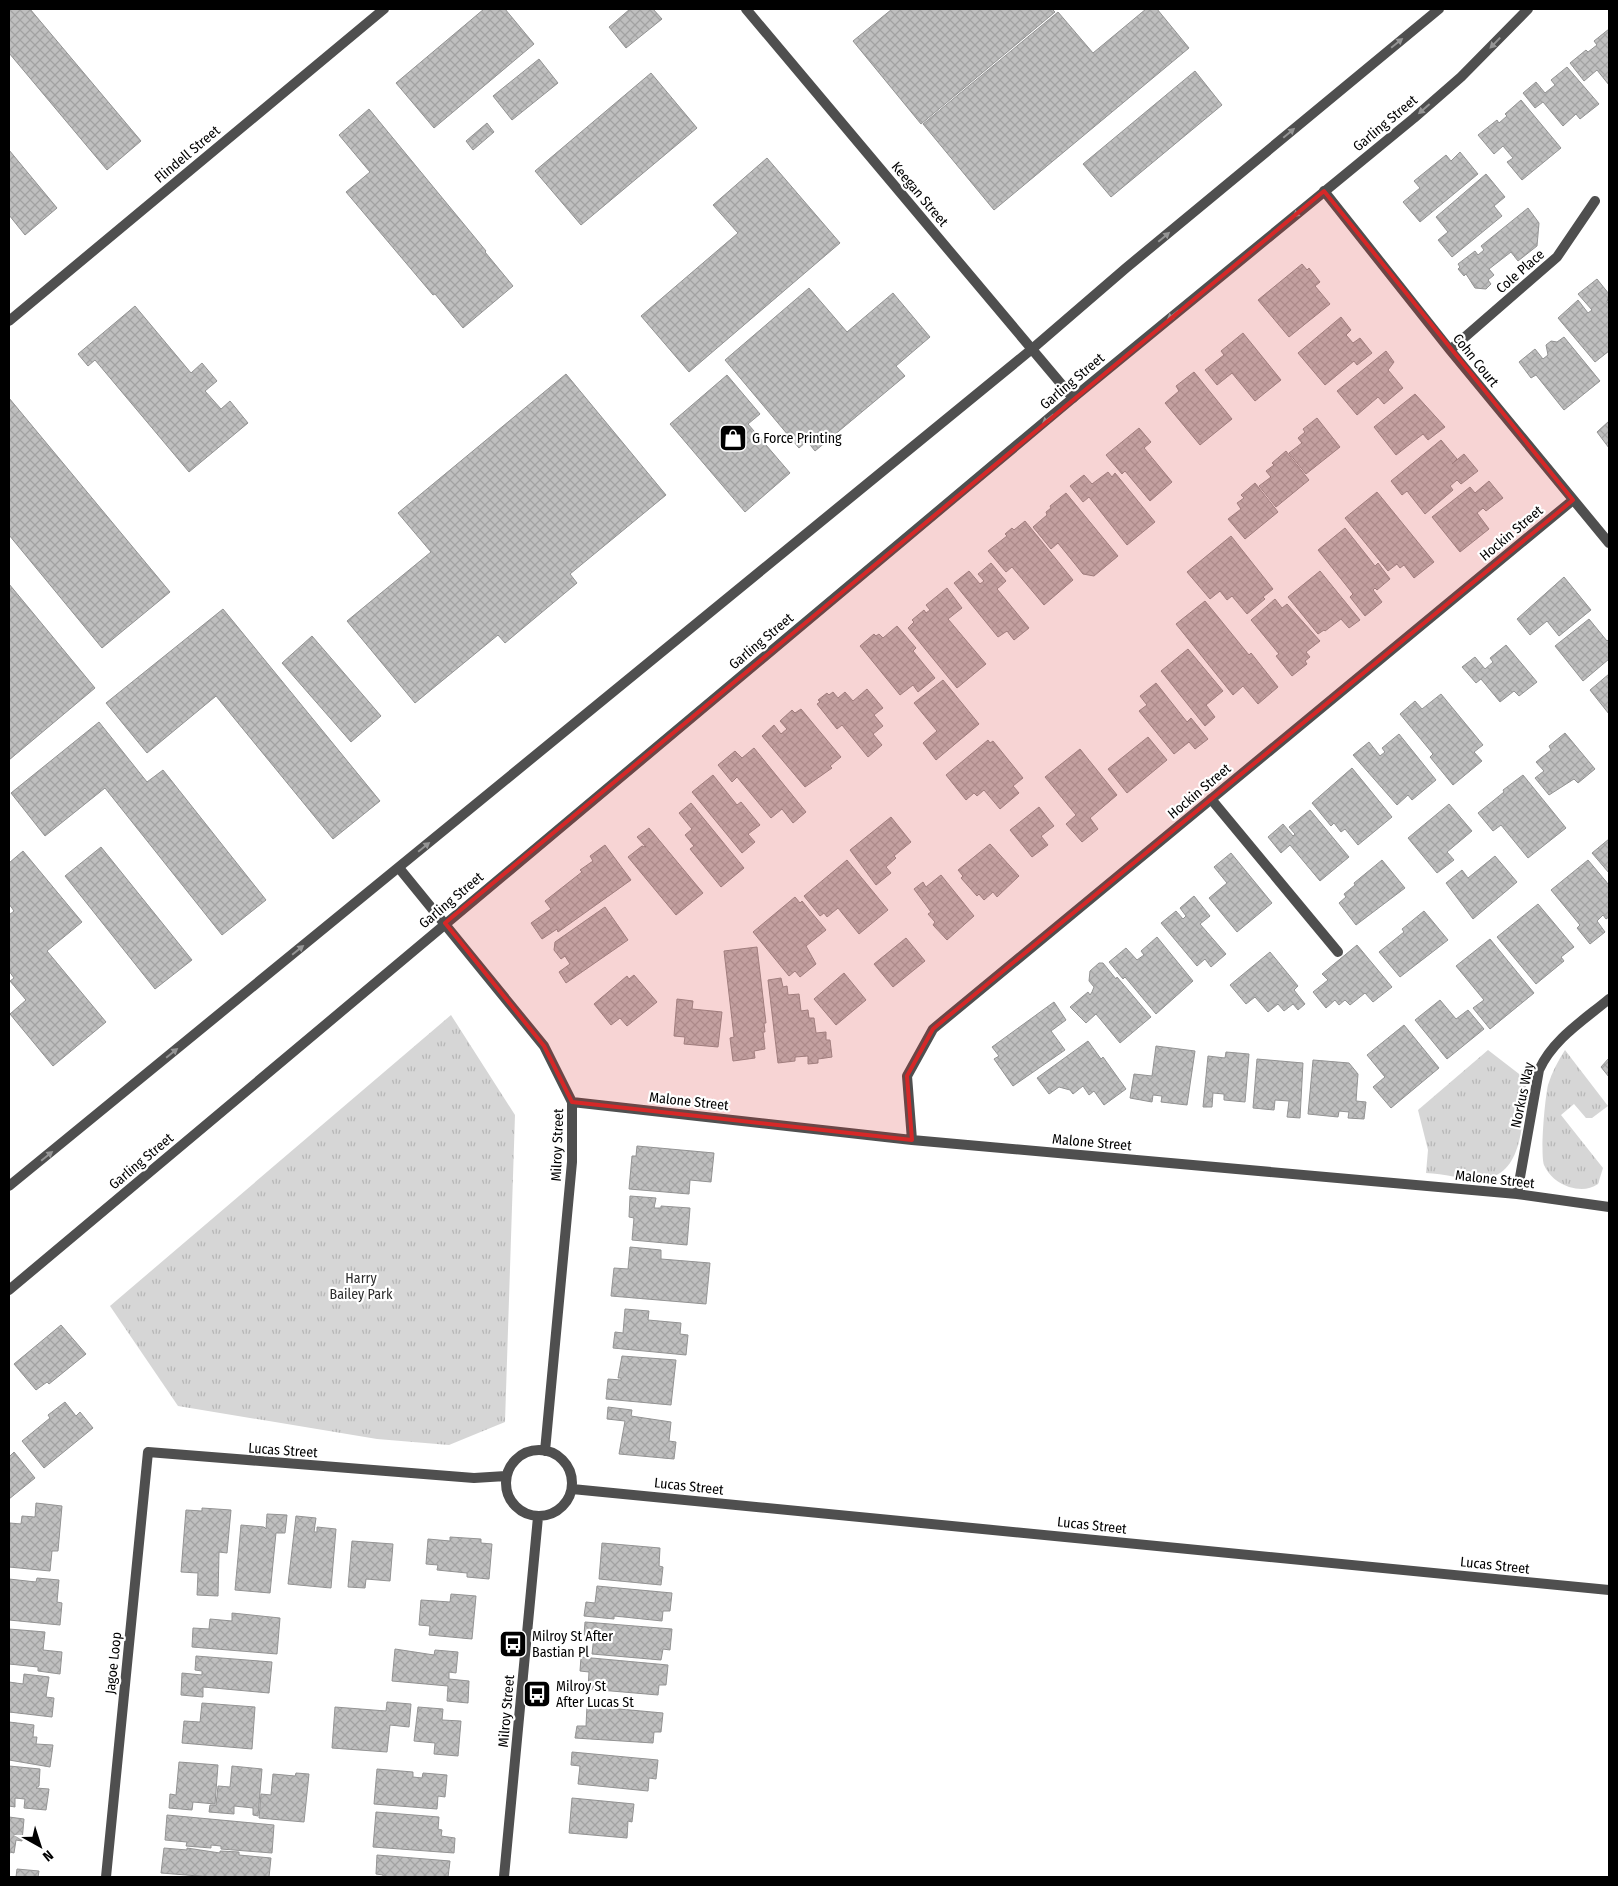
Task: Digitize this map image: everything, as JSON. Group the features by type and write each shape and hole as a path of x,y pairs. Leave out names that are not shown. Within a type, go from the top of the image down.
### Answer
{"street":[{"name":"Flindell Street","path":"9,321 384,9"},
{"name":"Keegan Street","path":"746,9 1072,398"},
{"path":"9,1186 1032,349 1141,255 1440,9"},
{"name":"Garling Street","path":"9,1290 444,923 1072,398 1461,77 1528,9"},
{"name":"Cohn Court","path":"1324,191 1450,350 1609,543"},
{"name":"Cole Place","path":"1450,350 1556,257 1595,201"},
{"name":"Hockin Street","path":"912,1140 907,1076 933,1029 1573,500"},
{"path":"1211,799 1338,952"},
{"name":"Milroy Street","path":"399,868 544,1046 572,1102 572,1162 545,1451"},
{"name":"Norkus Way","path":"1518,1194 1539,1070 1545,1056 1554,1044 1609,999"},
{"name":"Malone Street","path":"572,1102 912,1140 1518,1194 1609,1207"},
{"path":"535,1450 545,1451 553,1454 566,1464 570,1472 572,1489 563,1506 547,1516 538,1516 519,1510 512,1504 505,1486 506,1476 516,1458 535,1450"},
{"name":"Lucas Street","path":"148,1452 474,1478 506,1476"},
{"name":"Jagoe Loop","path":"106,1877 148,1452"},
{"name":"Lucas Street","path":"572,1489 1609,1590"},
{"name":"Milroy Street","path":"504,1877 538,1516"}],"highlighted area":[{"path":"1324,191 1573,500 933,1029 907,1076 912,1140 572,1102 544,1046 445,923"}],"green space":[{"name":"Harry Bailey Park","path":"451,1015 515,1115 505,1422 449,1445 377,1439 178,1406 110,1306"},
{"path":"1488,1050 1523,1077 1526,1086 1522,1129 1513,1158 1506,1169 1495,1176 1480,1179 1426,1173 1428,1150 1418,1110"},
{"path":"1565,1050 1608,1106 1592,1118 1586,1118 1574,1104 1561,1115 1603,1168 1598,1184 1581,1189 1565,1185 1551,1176 1544,1165 1543,1159 1543,1125 1548,1085 1555,1067"}],"building":[{"path":"9,9 30,9 141,141 107,170 9,53"},
{"path":"484,9 505,9 534,44 434,128 396,83"},
{"path":"630,9 653,9 662,19 626,48 609,27"},
{"path":"892,9 1052,9 1055,12 921,124 853,41"},
{"path":"1146,9 1157,9 1189,48 994,210 923,124 1058,12 1093,53"},
{"path":"1609,29 1609,85 1597,70 1584,81 1570,63 1586,50 1588,52 1597,45 1594,41"},
{"path":"539,59 558,83 512,120 493,96"},
{"path":"1567,67 1599,104 1580,119 1576,114 1563,126 1543,102 1535,108 1523,93 1536,82 1545,93 1555,85 1551,80"},
{"path":"1195,71 1222,105 1111,197 1083,164"},
{"path":"651,73 697,128 581,225 535,171"},
{"path":"1521,100 1561,148 1522,180 1507,162 1513,158 1503,146 1494,154 1478,135 1497,120 1499,123 1507,116 1505,114"},
{"path":"369,109 513,286 463,328 346,192 370,172 339,135"},
{"path":"487,123 494,132 473,150 466,141"},
{"path":"9,150 57,208 25,235 9,215"},
{"path":"1460,152 1478,174 1420,222 1403,202 1420,188 1414,181 1446,155 1451,161"},
{"path":"767,158 840,243 689,372 641,316 738,233 713,205"},
{"path":"1486,174 1505,197 1494,206 1502,216 1452,257 1438,240 1448,232 1436,217"},
{"path":"1528,208 1539,223 1537,246 1518,261 1511,252 1489,269 1494,275 1488,280 1491,284 1486,289 1475,288 1466,274 1464,276 1458,269 1460,267 1458,264 1475,251 1478,255 1484,250 1481,246"},
{"path":"1302,264 1307,270 1309,268 1320,282 1315,286 1330,304 1289,337 1258,300"},
{"path":"1597,279 1609,294 1607,302 1609,304 1609,351 1595,362 1558,318 1578,300 1588,313 1592,310 1578,294"},
{"path":"809,288 847,332 893,293 930,337 896,366 905,376 815,451 807,441 799,448 725,360"},
{"path":"135,306 191,373 202,363 217,381 205,391 221,409 230,401 248,423 189,472 95,360 88,366 78,354"},
{"path":"1341,317 1351,330 1346,335 1353,343 1360,338 1372,353 1357,365 1354,361 1325,385 1298,353"},
{"path":"1243,333 1281,380 1255,401 1232,373 1217,385 1205,370 1224,355 1221,351"},
{"path":"1564,337 1600,381 1564,410 1536,375 1531,378 1519,362 1535,349 1543,359 1548,355 1546,345 1551,341 1557,342"},
{"path":"1386,351 1394,362 1388,370 1403,388 1384,404 1378,397 1357,415 1337,391"},
{"path":"1194,372 1232,419 1200,445 1165,403 1179,391 1176,386"},
{"path":"566,374 666,495 570,574 577,583 505,643 498,635 415,703 347,621 431,552 398,513"},
{"path":"727,375 760,414 748,424 790,473 745,512 670,424"},
{"path":"1415,394 1445,427 1428,440 1423,434 1396,455 1374,427"},
{"path":"9,398 170,592 102,648 9,535"},
{"path":"1317,418 1340,447 1306,474 1289,453 1302,443 1298,438 1305,432 1303,429"},
{"path":"1609,421 1609,448 1597,432"},
{"path":"1139,428 1151,442 1144,448 1172,482 1150,501 1125,471 1122,474 1106,455"},
{"path":"1441,440 1457,459 1452,464 1464,454 1478,471 1461,484 1457,480 1450,486 1453,490 1425,514 1407,491 1402,495 1391,481"},
{"path":"1286,451 1309,480 1276,507 1259,486 1271,477 1266,471"},
{"path":"1108,472 1112,477 1115,473 1155,522 1127,545 1089,497 1083,502 1070,486 1084,475 1092,484"},
{"path":"1489,481 1503,498 1486,511 1483,508 1477,513 1489,529 1460,552 1432,517 1470,487 1475,493"},
{"path":"1255,483 1278,512 1245,539 1228,519 1241,509 1237,503 1244,498 1241,495"},
{"path":"1377,492 1434,562 1414,578 1404,565 1400,568 1397,564 1388,571 1345,518"},
{"path":"1066,493 1118,556 1094,576 1083,574 1058,543 1051,549 1033,527 1047,515 1046,512 1051,508 1050,506"},
{"path":"1025,521 1073,580 1044,605 1012,567 1006,572 988,551 1007,536 1005,534 1012,528 1014,530"},
{"path":"1345,528 1375,566 1378,563 1390,579 1377,590 1375,588 1373,590 1382,602 1365,616 1350,597 1353,594 1318,550"},
{"path":"1231,536 1273,589 1263,597 1265,599 1247,614 1232,596 1227,600 1220,591 1210,599 1187,572"},
{"path":"991,563 1006,581 997,589 1029,628 1014,640 1007,631 998,637 954,583 969,571 980,584 984,581 978,574"},
{"path":"1320,571 1360,620 1349,628 1341,619 1318,634 1288,597"},
{"path":"1564,577 1591,610 1559,636 1547,621 1530,635 1517,619"},
{"path":"9,584 95,688 9,760"},
{"path":"947,588 962,608 948,619 986,664 957,688 908,628 914,622 912,620 924,610 926,613 930,610 926,605"},
{"path":"1275,599 1282,608 1287,604 1320,641 1306,652 1310,657 1305,661 1307,664 1292,676 1276,656 1279,654 1251,620"},
{"path":"1205,601 1278,687 1258,704 1243,686 1233,695 1176,624"},
{"path":"223,609 380,801 333,839 216,696 147,753 106,703"},
{"path":"1589,619 1607,641 1609,639 1609,659 1583,681 1555,646"},
{"path":"897,626 916,648 913,651 935,678 918,692 913,685 900,695 860,646 874,634 876,636 879,634 883,638"},
{"path":"312,636 381,716 351,742 282,663"},
{"path":"1506,645 1537,682 1519,696 1514,691 1500,702 1481,679 1476,683 1462,667 1475,657 1485,669 1493,662 1490,658"},
{"path":"1188,649 1223,691 1206,705 1215,717 1205,726 1161,671"},
{"path":"1609,674 1609,714 1590,690"},
{"path":"943,680 979,724 936,760 923,743 937,731 914,703"},
{"path":"1156,683 1187,722 1191,718 1208,739 1195,749 1189,742 1174,754 1139,711 1147,705 1140,696"},
{"path":"867,689 883,708 874,715 883,726 873,734 882,745 868,757 842,725 837,729 817,704 820,702 818,700 827,693 829,695 833,692 838,698 845,692 853,701"},
{"path":"1441,694 1483,745 1474,752 1482,761 1453,785 1430,757 1433,754 1400,714 1415,701 1422,709"},
{"path":"801,709 841,757 830,766 832,768 805,787 762,736 774,725 781,734 787,729 780,721 792,710 795,713"},
{"path":"99,722 147,782 163,770 266,900 222,935 105,788 45,836 11,793"},
{"path":"1565,733 1595,769 1578,783 1574,779 1549,795 1535,778 1544,771 1536,762 1551,750 1549,746"},
{"path":"1399,734 1436,780 1412,800 1408,795 1397,805 1353,755 1369,742 1380,756 1385,752 1382,748"},
{"path":"1148,737 1167,760 1127,793 1108,769"},
{"path":"988,740 990,743 993,741 1023,778 1013,786 1019,793 1000,809 984,790 977,796 974,793 966,800 946,775"},
{"path":"754,748 806,812 793,823 782,809 771,818 737,777 732,782 718,765 735,751 742,758"},
{"path":"1080,749 1117,795 1090,818 1098,829 1082,842 1066,824 1076,815 1045,777"},
{"path":"1352,768 1392,817 1358,845 1345,829 1341,832 1334,823 1331,826 1312,803"},
{"path":"713,775 737,805 741,802 760,825 748,834 755,842 742,853 692,792"},
{"path":"1523,775 1566,828 1528,858 1501,825 1493,831 1478,813"},
{"path":"691,803 744,868 721,887 690,849 694,846 685,835 692,829 679,813"},
{"path":"1449,804 1472,831 1447,852 1454,860 1437,873 1408,838"},
{"path":"1039,807 1054,826 1041,836 1048,845 1032,857 1010,830"},
{"path":"1310,810 1349,857 1320,881 1290,845 1281,853 1268,837 1283,824 1293,836 1295,834 1289,827"},
{"path":"891,817 911,842 894,856 896,858 886,867 891,873 876,885 850,850"},
{"path":"649,828 703,893 676,915 628,857 642,846 646,847 637,837"},
{"path":"1609,839 1609,873 1592,853"},
{"path":"990,844 1019,876 997,897 993,892 984,900 979,894 977,896 961,878 963,876 958,870"},
{"path":"605,845 631,880 558,932 557,929 542,939 531,923 551,909 545,901 582,872 580,870 593,861 590,856"},
{"path":"101,847 192,960 155,989 65,876"},
{"path":"23,851 82,922 47,951 106,1022 53,1066 10,1014 26,1000 10,981 14,978 9,971 9,915 14,911 9,904 9,863"},
{"path":"1231,853 1272,903 1237,932 1209,898 1227,883 1214,867"},
{"path":"1495,856 1517,882 1473,919 1446,883 1462,870 1468,878"},
{"path":"847,860 888,910 859,934 838,908 827,917 824,913 820,916 804,896"},
{"path":"1382,860 1405,888 1356,925 1339,903 1346,897 1344,894 1355,885 1354,883"},
{"path":"1588,860 1609,885 1609,917 1606,919 1603,915 1597,921 1605,932 1590,944 1577,928 1580,925 1551,890"},
{"path":"941,875 974,916 947,940 933,925 935,922 928,914 931,912 914,889 923,882 926,887"},
{"path":"1194,896 1210,916 1200,924 1226,954 1211,967 1205,959 1197,966 1161,923 1176,911 1183,919 1186,916 1180,908"},
{"path":"795,897 800,903 802,901 826,930 806,946 816,964 800,977 795,971 789,976 753,932"},
{"path":"1538,904 1574,947 1561,957 1564,961 1536,984 1497,937"},
{"path":"605,907 628,940 566,983 559,972 570,964 565,956 561,959 554,950 555,942"},
{"path":"1424,911 1448,940 1400,977 1379,952 1404,932 1402,929"},
{"path":"1157,937 1193,981 1156,1014 1125,977 1123,979 1109,962 1126,948 1137,960 1144,955 1141,951"},
{"path":"906,938 925,961 893,987 874,964"},
{"path":"1490,939 1534,993 1490,1029 1473,1008 1484,1000 1456,966"},
{"path":"1357,945 1392,987 1373,1002 1365,993 1350,1005 1345,1000 1339,1005 1335,1000 1326,1008 1313,992 1328,980 1322,974"},
{"path":"757,947 766,1023 764,1023 765,1032 763,1032 765,1049 754,1051 755,1058 733,1061 730,1038 734,1037 724,951"},
{"path":"1270,952 1298,986 1294,990 1305,1004 1298,1010 1293,1004 1284,1011 1278,1004 1268,1012 1255,997 1246,1004 1230,985"},
{"path":"1099,963 1103,963 1116,979 1117,977 1151,1017 1120,1043 1096,1014 1086,1023 1070,1007 1088,992 1090,995 1092,992 1094,987 1089,981 1090,971"},
{"path":"844,973 866,1000 836,1025 814,999"},
{"path":"634,975 657,1002 627,1026 620,1018 611,1025 594,1004 627,976 629,979"},
{"path":"781,978 783,987 787,986 788,995 799,994 801,1011 808,1010 809,1018 814,1018 816,1033 826,1032 826,1040 830,1040 832,1057 818,1059 818,1063 808,1064 808,1056 795,1057 795,1061 778,1063 768,980"},
{"path":"677,999 693,1001 692,1009 722,1012 718,1047 684,1044 685,1037 674,1036"},
{"path":"1440,1000 1456,1019 1468,1010 1484,1029 1447,1059 1415,1020"},
{"path":"1054,1002 1066,1020 1051,1031 1065,1050 1013,1086 994,1059 999,1056 992,1047"},
{"path":"1404,1025 1439,1068 1391,1108 1373,1087 1385,1077 1367,1055"},
{"path":"1088,1041 1101,1059 1103,1057 1126,1089 1104,1105 1094,1091 1089,1095 1083,1086 1073,1094 1070,1090 1059,1087 1049,1094 1037,1078"},
{"path":"1156,1046 1195,1051 1187,1105 1161,1102 1162,1096 1153,1095 1152,1102 1130,1098 1134,1074 1152,1076"},
{"path":"1226,1052 1249,1054 1245,1102 1224,1100 1224,1094 1213,1093 1212,1107 1203,1107 1208,1056 1225,1058"},
{"path":"1609,1058 1609,1077 1601,1067"},
{"path":"1257,1059 1303,1063 1300,1118 1287,1117 1289,1101 1275,1100 1274,1110 1253,1108"},
{"path":"1313,1060 1349,1063 1358,1074 1356,1101 1366,1102 1364,1119 1348,1118 1349,1112 1339,1111 1338,1117 1308,1114"},
{"path":"637,1146 714,1153 711,1182 690,1180 689,1194 629,1189 632,1156 636,1156"},
{"path":"630,1196 656,1198 654,1208 661,1208 661,1206 690,1208 687,1245 632,1240 634,1218 629,1217"},
{"path":"630,1247 661,1250 661,1259 710,1263 706,1304 611,1296 614,1268 628,1269"},
{"path":"625,1309 649,1311 648,1320 681,1323 680,1334 688,1335 686,1355 613,1348 615,1332 623,1333"},
{"path":"61,1325 86,1354 49,1384 47,1382 36,1390 14,1364"},
{"path":"622,1356 676,1360 671,1405 606,1399 608,1379 621,1380 621,1378 618,1378"},
{"path":"65,1402 76,1416 80,1412 93,1428 44,1468 22,1441 50,1418 48,1415"},
{"path":"608,1407 632,1410 631,1416 671,1422 669,1441 676,1442 674,1459 619,1454 625,1421 607,1419"},
{"path":"14,1452 35,1478 9,1499 9,1457"},
{"path":"36,1503 62,1506 58,1551 52,1551 50,1571 9,1567 10,1523 21,1524 22,1516 35,1517"},
{"path":"202,1508 231,1510 227,1553 219,1552 218,1596 197,1595 198,1573 181,1572 186,1510 202,1511"},
{"path":"267,1514 287,1515 285,1533 276,1533 270,1593 235,1590 241,1525 264,1527 266,1529"},
{"path":"296,1516 316,1518 314,1532 317,1532 317,1527 336,1529 331,1588 288,1584"},
{"path":"450,1537 481,1539 481,1543 492,1544 489,1579 467,1577 467,1573 437,1570 438,1565 426,1564 428,1539 450,1541"},
{"path":"352,1541 393,1544 390,1581 366,1579 365,1588 348,1587"},
{"path":"602,1543 660,1548 659,1566 663,1567 661,1585 599,1579"},
{"path":"37,1578 59,1580 57,1602 62,1603 60,1625 9,1620 9,1579 36,1582"},
{"path":"597,1586 672,1593 670,1611 663,1611 662,1621 614,1616 614,1619 584,1616 586,1602 595,1603"},
{"path":"451,1594 476,1596 472,1639 429,1635 430,1626 419,1625 421,1600 450,1602"},
{"path":"232,1613 280,1618 277,1654 192,1647 193,1628 209,1629 210,1619 232,1621"},
{"path":"585,1622 672,1629 670,1650 663,1649 661,1660 592,1654 594,1636 584,1635"},
{"path":"9,1629 45,1632 43,1650 62,1652 60,1674 38,1671 38,1667 9,1664"},
{"path":"395,1649 434,1655 435,1650 458,1652 456,1673 449,1672 449,1679 469,1681 468,1703 447,1701 448,1686 392,1681"},
{"path":"196,1656 272,1662 269,1693 203,1687 203,1697 181,1695 182,1673 202,1675 202,1671 195,1670"},
{"path":"581,1657 668,1665 666,1685 659,1685 658,1695 588,1689 589,1672 580,1671"},
{"path":"24,1674 49,1677 46,1697 54,1698 52,1717 9,1712 9,1682 23,1684"},
{"path":"387,1702 411,1704 409,1727 390,1725 387,1752 332,1748 335,1707 386,1711"},
{"path":"202,1703 255,1707 252,1749 182,1743 184,1721 200,1722"},
{"path":"587,1706 663,1713 661,1732 654,1732 653,1743 575,1738 577,1726 586,1726"},
{"path":"418,1707 443,1709 442,1720 461,1721 458,1756 434,1754 435,1743 414,1741"},
{"path":"9,1722 34,1725 33,1737 37,1737 36,1744 53,1745 50,1767 9,1760"},
{"path":"572,1752 658,1760 656,1779 649,1778 648,1791 578,1784 580,1766 571,1765"},
{"path":"179,1762 218,1765 215,1804 193,1802 192,1810 169,1808 170,1794 176,1795"},
{"path":"9,1766 40,1769 39,1786 36,1788 49,1789 46,1810 24,1808 25,1799 15,1798 15,1807 9,1806"},
{"path":"232,1766 262,1769 258,1816 253,1815 253,1808 234,1806 234,1814 209,1812 210,1805 216,1805 218,1786 230,1787"},
{"path":"377,1769 413,1772 413,1777 422,1778 423,1773 447,1775 445,1797 438,1796 437,1809 374,1804"},
{"path":"296,1773 309,1774 304,1822 259,1818 261,1794 271,1795 273,1774 295,1776"},
{"path":"572,1798 634,1804 632,1822 628,1821 627,1838 569,1833"},
{"path":"376,1812 439,1817 438,1829 442,1830 441,1836 455,1838 454,1853 373,1847"},
{"path":"167,1815 274,1825 272,1853 221,1849 221,1846 211,1845 211,1848 186,1846 187,1842 165,1840"},
{"path":"9,1817 24,1819 22,1841 16,1840 14,1853 10,1852 9,1857"},
{"path":"164,1848 187,1850 187,1848 220,1853 220,1851 239,1852 239,1855 271,1858 269,1877 211,1877 161,1873"},
{"path":"377,1855 450,1861 448,1877 383,1877 383,1875 376,1874"},
{"path":"17,1869 39,1871 38,1877 16,1877"}],"place":[{"name":"G Force Printing","path":"733,438"},
{"name":"Milroy St After Bastian Pl","path":"513,1644"},
{"name":"Milroy St After Lucas St","path":"537,1694"}]}
